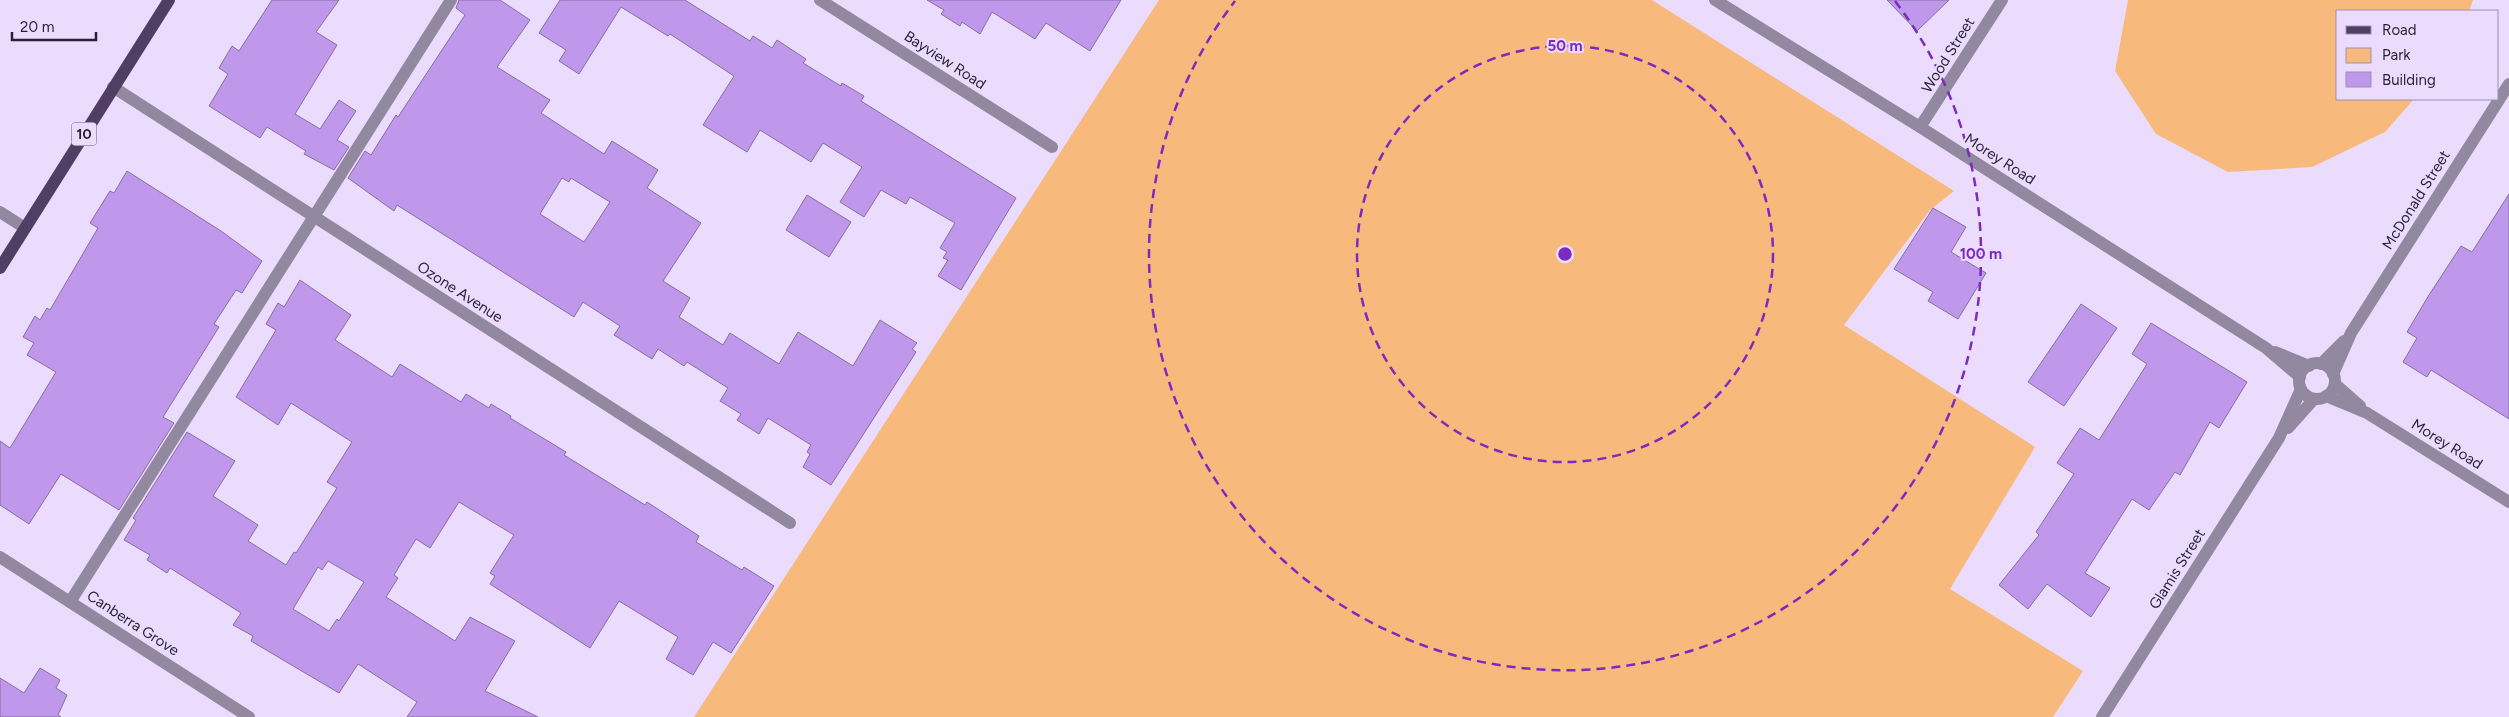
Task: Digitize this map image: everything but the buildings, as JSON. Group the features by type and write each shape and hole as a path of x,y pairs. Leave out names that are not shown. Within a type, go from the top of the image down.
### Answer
{"main road":[{"name":"10","path":"0,268 169,0"}],"street":[{"path":"70,602 451,0"},
{"name":"Bayview Road","path":"820,0 1052,148"},
{"name":"Morey Road","path":"1715,0 1920,127 2266,348 2300,383 2304,394 2367,413"},
{"name":"Wood Street","path":"1920,127 2002,0"},
{"name":"McDonald Street","path":"2499,100 2509,84"},
{"name":"Ozone Avenue","path":"113,87 790,523"},
{"name":"McDonald Street","path":"2320,398 2334,379 2351,334 2499,100"},
{"path":"0,212 25,228"},
{"name":"McDonald Street","path":"2300,383 2315,365 2351,334"},
{"name":"Morey Road","path":"2266,348 2315,365 2334,379 2367,413 2509,502"},
{"name":"Glamis Street","path":"2102,717 2279,438 2300,383"},
{"name":"Glamis Street","path":"2279,438 2320,398"},
{"name":"Canberra Grove","path":"0,557 249,717"}],"green space":[{"path":"1159,0 1652,0 1954,191 1930,210 1844,325 2035,447 1950,589 2083,671 2053,717 694,717"},
{"path":"2128,0 2473,0 2469,10 2336,10 2336,100 2413,100 2385,132 2312,167 2228,172 2156,134 2115,71"}]}
